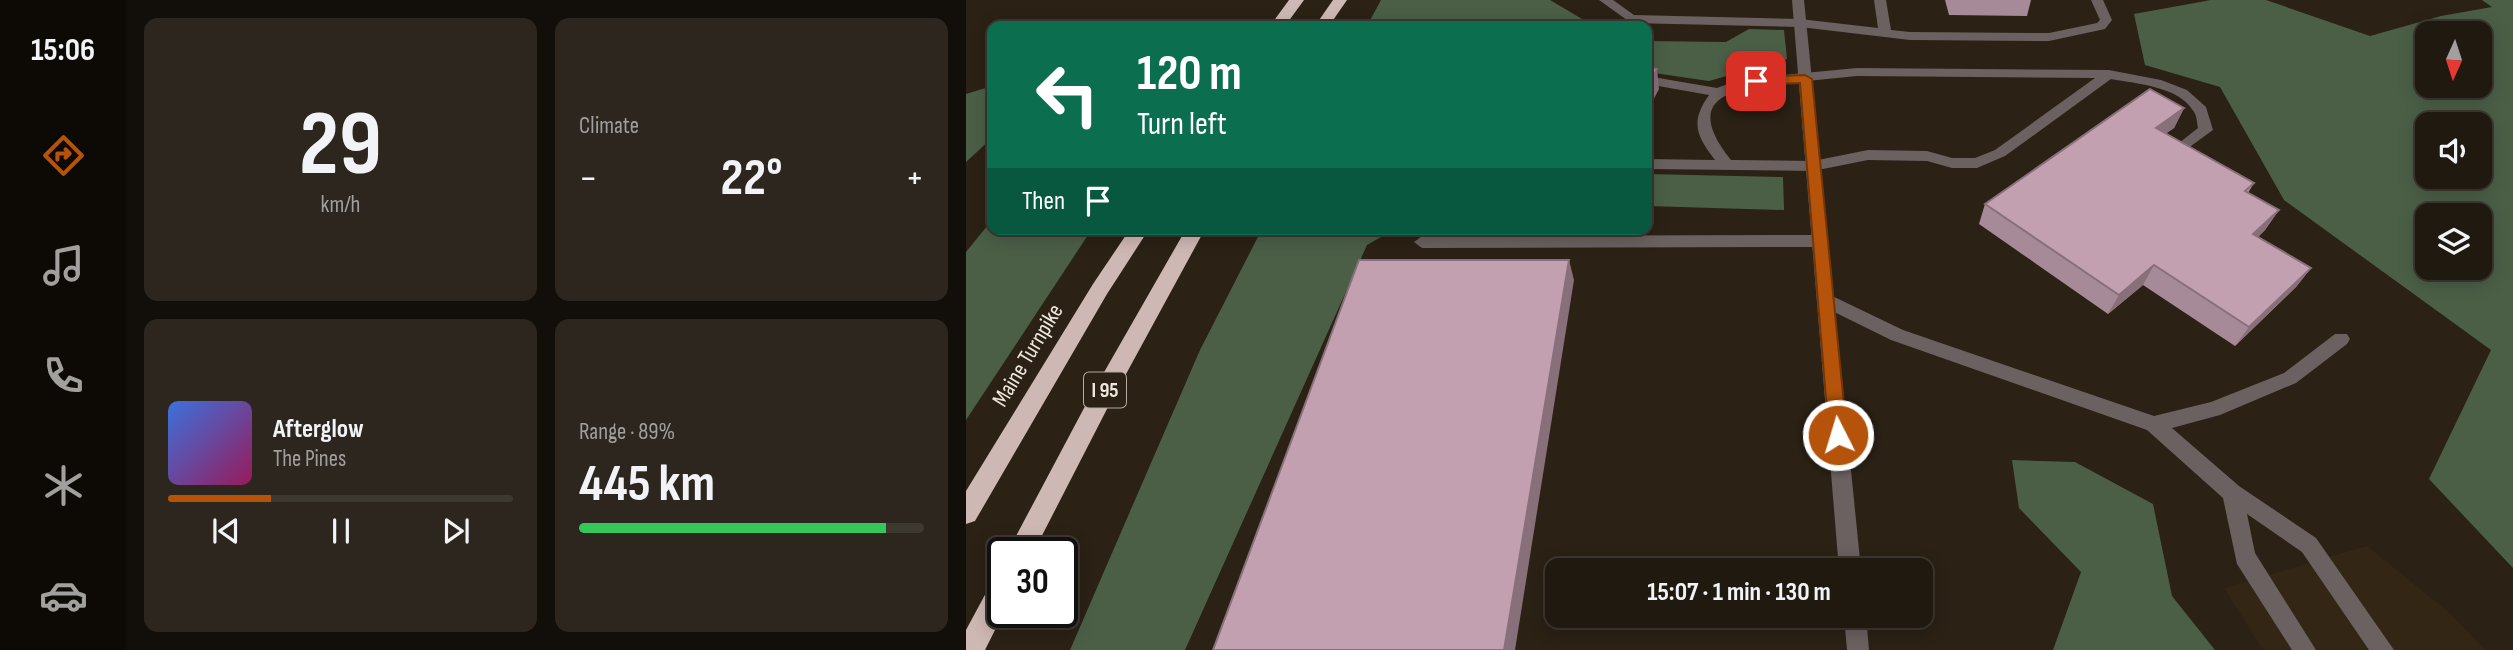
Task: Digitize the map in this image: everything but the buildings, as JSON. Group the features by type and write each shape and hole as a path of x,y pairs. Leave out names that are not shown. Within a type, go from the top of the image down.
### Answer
{"highway":[{"path":"1281,21 1297,0"},
{"path":"1325,21 1339,0"},
{"name":"Maine Turnpike","path":"966,513 1073,333 1136,235"},
{"name":"I 95","path":"1028,537 1099,401 1193,235"},
{"path":"970,650 987,618"}],"street":[{"path":"1605,0 1631,19 1800,23 1910,36 2066,35 2101,26 2106,20 2097,0"},
{"path":"1798,0 1849,558"},
{"path":"1880,0 1885,33"},
{"path":"1652,81 1718,92 1741,83 1857,72 2109,74 2156,83 2182,93 2201,110 2206,130 2186,143"},
{"path":"1652,164 1813,166 1879,155 1927,156 1952,163 1978,163 2000,153 2109,74"},
{"path":"1718,92 1707,108 1703,123 1708,141 1727,165"},
{"path":"1422,242 1820,241"},
{"path":"1826,300 1896,335 2154,424 2232,493 2309,545 2383,650"},
{"path":"2154,424 2213,409 2290,378 2341,339"},
{"path":"2232,493 2245,557 2305,650"},
{"path":"1856,628 1858,650"}],"shaded area":[{"path":"2367,546 2451,614 2485,650 2263,650 2224,588"}],"green space":[{"path":"1381,0 1550,0 1586,21 1370,21"},
{"path":"2211,0 2266,0 2370,36 2415,23 2415,98 2492,98 2492,21 2423,21 2492,7 2482,0 2513,0 2513,568 2429,479 2491,350 2284,200 2220,87 2145,65 2134,14"},
{"path":"1749,29 1784,30 1787,59 1709,81 1652,73 1652,41 1726,42"},
{"path":"987,88 987,143 966,162 966,94"},
{"path":"1652,174 1783,177 1784,210 1652,206"},
{"path":"987,226 987,235 1088,235 966,420 966,252"},
{"path":"1259,235 1384,235 1367,245 1185,650 1070,650 1200,350"},
{"path":"2012,460 2075,462 2153,504 2172,596 2215,650 2053,650 2081,572 2019,508"}],"route":[{"path":"1756,81 1805,79 1838,435"}]}
